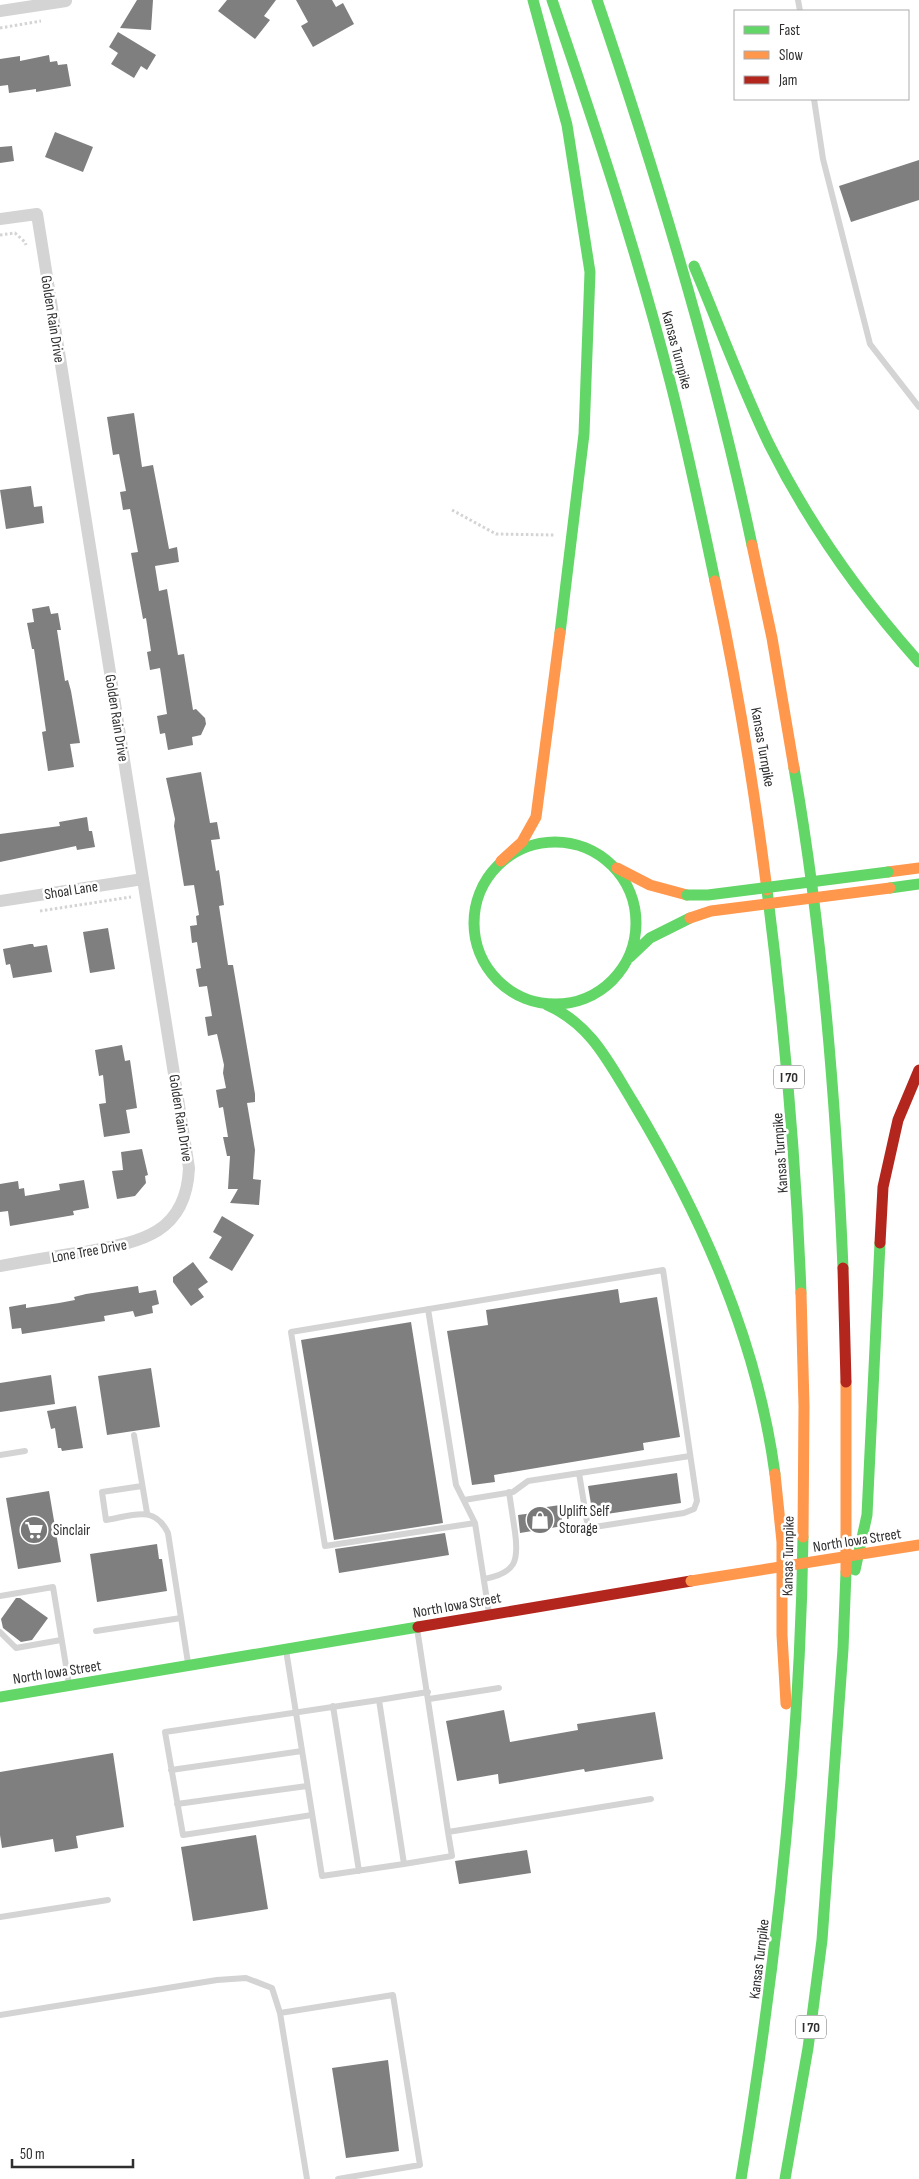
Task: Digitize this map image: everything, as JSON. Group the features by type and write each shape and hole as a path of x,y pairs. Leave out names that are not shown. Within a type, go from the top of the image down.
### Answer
{"main road":[{"path":"533,0 567,125 590,272 588,367 584,434 552,704 536,817 522,842 501,861 486,879 476,901 473,925 477,948 487,970 504,987 524,1000 547,1005 567,1014 595,1044 675,1172 713,1250 731,1296 759,1387 777,1484 781,1528 782,1649 791,1785"},
{"name":"Kansas Turnpike","path":"552,0 616,192 683,430 728,638 762,839 776,944 791,1097 804,1332 805,1466 803,1585 791,1785 770,1996 741,2179"},
{"name":"Kansas Turnpike","path":"597,0 652,166 701,333 744,505 783,701 814,904 834,1104 845,1281 848,1372 845,1620 827,1873 815,1997 785,2179"},
{"path":"652,166 744,388 775,454 811,519 850,577 883,622 919,662"},
{"path":"501,861 527,846 555,841 584,847 631,878 646,885 687,895 708,895 919,868"},
{"path":"609,862 626,882 635,906 636,932 630,956"},
{"path":"547,1005 573,1004 596,994 616,978 630,956 650,938 690,918 711,911 919,884"},
{"path":"845,1620 867,1515 883,1187 889,1151 898,1120 919,1070"},
{"name":"North Iowa Street","path":"0,1697 490,1614 919,1545"}],"street":[{"path":"0,11 66,1"},
{"name":"Golden Rain Drive","path":"0,219 36,214 189,1168 187,1186 182,1203 170,1219"},
{"name":"Shoal Lane","path":"0,901 143,879"},
{"name":"Lone Tree Drive","path":"0,1266 130,1244 153,1234 170,1219"}],"lane":[{"path":"814,100 823,159 870,344 919,407"},
{"path":"475,1523 325,1546 291,1332 663,1270 697,1501 694,1510 588,1528 579,1473"},
{"path":"428,1310 456,1486 475,1523 490,1614"},
{"path":"134,1435 147,1513"},
{"path":"0,1455 25,1451"},
{"path":"464,1500 509,1492 528,1481 690,1456"},
{"path":"142,1486 102,1492 106,1520 147,1513 157,1518 168,1534 188,1666"},
{"path":"484,1579 505,1572 516,1559 517,1549 509,1492"},
{"path":"0,1596 53,1587 69,1686"},
{"path":"96,1631 181,1618"},
{"path":"286,1649 322,1876 452,1856 417,1627"},
{"path":"0,1632 16,1648 61,1640"},
{"path":"429,1700 499,1688"},
{"path":"312,1815 183,1835 164,1732 428,1692"},
{"path":"379,1700 404,1864"},
{"path":"333,1706 359,1871"},
{"path":"171,1770 302,1751"},
{"path":"177,1804 308,1786"},
{"path":"448,1832 652,1798"},
{"path":"0,1917 108,1900"},
{"path":"0,2016 217,1980 246,1978 272,1988 280,2013 307,2179"},
{"path":"280,2013 393,1995 420,2165 338,2179"}],"path":[{"path":"0,235 15,233 25,242 27,252"},
{"path":"452,510 496,534 571,536"},
{"path":"38,911 131,898 129,881"}],"building":[{"path":"137,0 153,0 151,30 120,28"},
{"path":"227,0 276,0 264,16 270,20 255,39 218,11"},
{"path":"296,0 332,0 336,7 343,3 354,24 313,47 301,26 308,22"},
{"path":"118,32 156,55 147,70 141,66 134,78 111,64 118,53 109,47"},
{"path":"49,55 50,62 57,61 58,65 67,64 71,86 36,92 36,89 9,93 8,85 0,86 0,59 20,56 20,61"},
{"path":"55,132 93,147 83,172 45,157"},
{"path":"12,146 14,161 0,163 0,147"},
{"path":"919,160 919,200 851,222 839,186"},
{"path":"134,413 142,467 153,465 169,549 177,547 179,562 155,566 159,591 167,589 178,655 184,654 193,710 196,709 205,718 206,724 201,735 192,737 193,745 168,750 165,733 160,734 157,716 167,714 160,668 150,670 147,652 151,651 146,618 143,619 131,553 138,552 130,509 123,510 120,492 126,491 119,454 113,455 107,417"},
{"path":"31,486 34,507 42,506 44,523 6,529 0,490"},
{"path":"49,606 51,614 58,613 61,630 57,630 65,681 68,680 71,691 80,743 70,744 74,767 48,771 42,732 46,731 34,649 32,649 27,623 34,622 32,609"},
{"path":"201,772 210,823 217,822 220,839 211,840 216,871 219,870 224,905 219,906 228,965 233,965 255,1094 255,1102 247,1103 255,1150 253,1179 261,1180 259,1205 230,1203 238,1189 228,1189 230,1156 227,1156 223,1137 228,1137 223,1107 219,1108 216,1090 226,1088 223,1073 224,1065 217,1034 208,1036 205,1017 212,1016 207,986 199,987 196,969 201,968 197,942 192,943 190,926 197,925 196,916 199,915 194,885 184,886 174,826 175,819 166,778"},
{"path":"87,817 89,831 92,831 95,847 77,850 76,846 0,862 0,834 60,826 59,822"},
{"path":"108,928 115,969 90,973 83,932"},
{"path":"33,944 34,947 47,945 52,972 13,978 10,964 6,965 3,949"},
{"path":"122,1045 125,1061 130,1060 137,1108 126,1110 130,1133 104,1137 99,1104 106,1103 103,1075 99,1076 95,1050"},
{"path":"142,1149 148,1175 145,1176 146,1183 135,1196 117,1199 112,1171 123,1170 121,1152"},
{"path":"84,1180 89,1208 73,1211 74,1215 10,1226 8,1211 0,1212 0,1184 18,1181 19,1189 24,1188 25,1196 60,1190 59,1184"},
{"path":"222,1216 254,1235 232,1271 209,1258 222,1237 213,1232"},
{"path":"193,1262 208,1282 198,1289 204,1297 191,1306 173,1282 173,1277"},
{"path":"138,1286 139,1293 156,1290 159,1304 152,1306 153,1313 135,1317 133,1311 104,1316 105,1321 22,1334 21,1328 12,1329 9,1307 26,1304 26,1308 59,1303 75,1300 74,1297 86,1294"},
{"path":"618,1289 620,1303 657,1297 680,1437 643,1443 644,1450 494,1475 495,1482 472,1485 447,1331 488,1325 486,1310"},
{"path":"411,1322 443,1523 334,1540 301,1340"},
{"path":"151,1368 160,1427 107,1435 98,1376"},
{"path":"51,1375 55,1404 0,1412 0,1383"},
{"path":"76,1406 83,1448 62,1451 61,1448 58,1448 55,1428 51,1429 47,1411"},
{"path":"677,1473 681,1503 593,1516 588,1486"},
{"name":"Sinclair","path":"49,1491 61,1562 18,1569 6,1498"},
{"name":"Uplift Self Storage","path":"560,1505 563,1526 520,1533 518,1515 533,1513 533,1509"},
{"path":"445,1533 449,1555 339,1573 335,1549"},
{"path":"157,1544 159,1559 162,1559 167,1591 97,1602 90,1554"},
{"path":"16,1598 20,1598 48,1618 32,1640 21,1642 3,1628 1,1619"},
{"path":"504,1710 510,1742 578,1730 577,1724 655,1712 663,1759 585,1772 584,1769 499,1784 498,1774 457,1781 446,1721"},
{"path":"113,1753 124,1827 76,1836 78,1848 55,1852 53,1839 2,1848 0,1835 0,1772"},
{"path":"256,1835 268,1909 193,1921 181,1847"},
{"path":"527,1850 531,1873 459,1884 455,1861"},
{"path":"388,2060 399,2151 346,2158 332,2068"}],"traffic: fast":[{"path":"533,0 567,125 590,272 584,434 560,633"},
{"path":"552,0 615,189 644,285 682,431 715,581"},
{"path":"597,0 663,202 683,270 720,407 752,545"},
{"path":"694,266 749,400 769,444 801,503 856,585 919,662"},
{"path":"794,768 813,892 827,1017 843,1268"},
{"path":"563,842 579,845 593,851 613,865 623,878 633,899 636,923 633,947 623,968 613,981 600,991 579,1001 547,1004 531,1001 517,995 503,986 492,975 477,947 474,915 477,899 483,885 492,871 503,860 531,845 563,842"},
{"path":"687,895 708,895 888,872"},
{"path":"890,888 919,884"},
{"path":"767,890 789,1091 801,1293"},
{"path":"630,957 650,938 690,918"},
{"path":"547,1005 576,1023 598,1046 607,1059 658,1146 704,1235 723,1281 755,1376 767,1424 775,1474"},
{"path":"855,1570 867,1515 880,1243"},
{"path":"741,2179 765,2020 784,1860 797,1699 803,1537"},
{"path":"785,2179 808,2048 822,1940 843,1649 846,1572"},
{"path":"0,1697 418,1627"}],"traffic: slow":[{"path":"752,545 772,638 794,768"},
{"path":"715,581 744,735 767,890"},
{"path":"501,861 522,842 536,817 560,633"},
{"path":"617,868 650,885 687,895"},
{"path":"888,872 919,868"},
{"path":"690,918 711,911 890,888"},
{"path":"801,1293 804,1406 803,1537"},
{"path":"846,1382 846,1572"},
{"path":"775,1474 782,1542 782,1635 786,1704"},
{"path":"691,1581 919,1545"}],"traffic: jam":[{"path":"880,1243 883,1187 898,1120 919,1070"},
{"path":"843,1268 846,1382"},
{"path":"418,1627 691,1581"}],"place":[{"name":"Uplift Self Storage","path":"540,1520"},
{"name":"Sinclair","path":"34,1530"}]}
